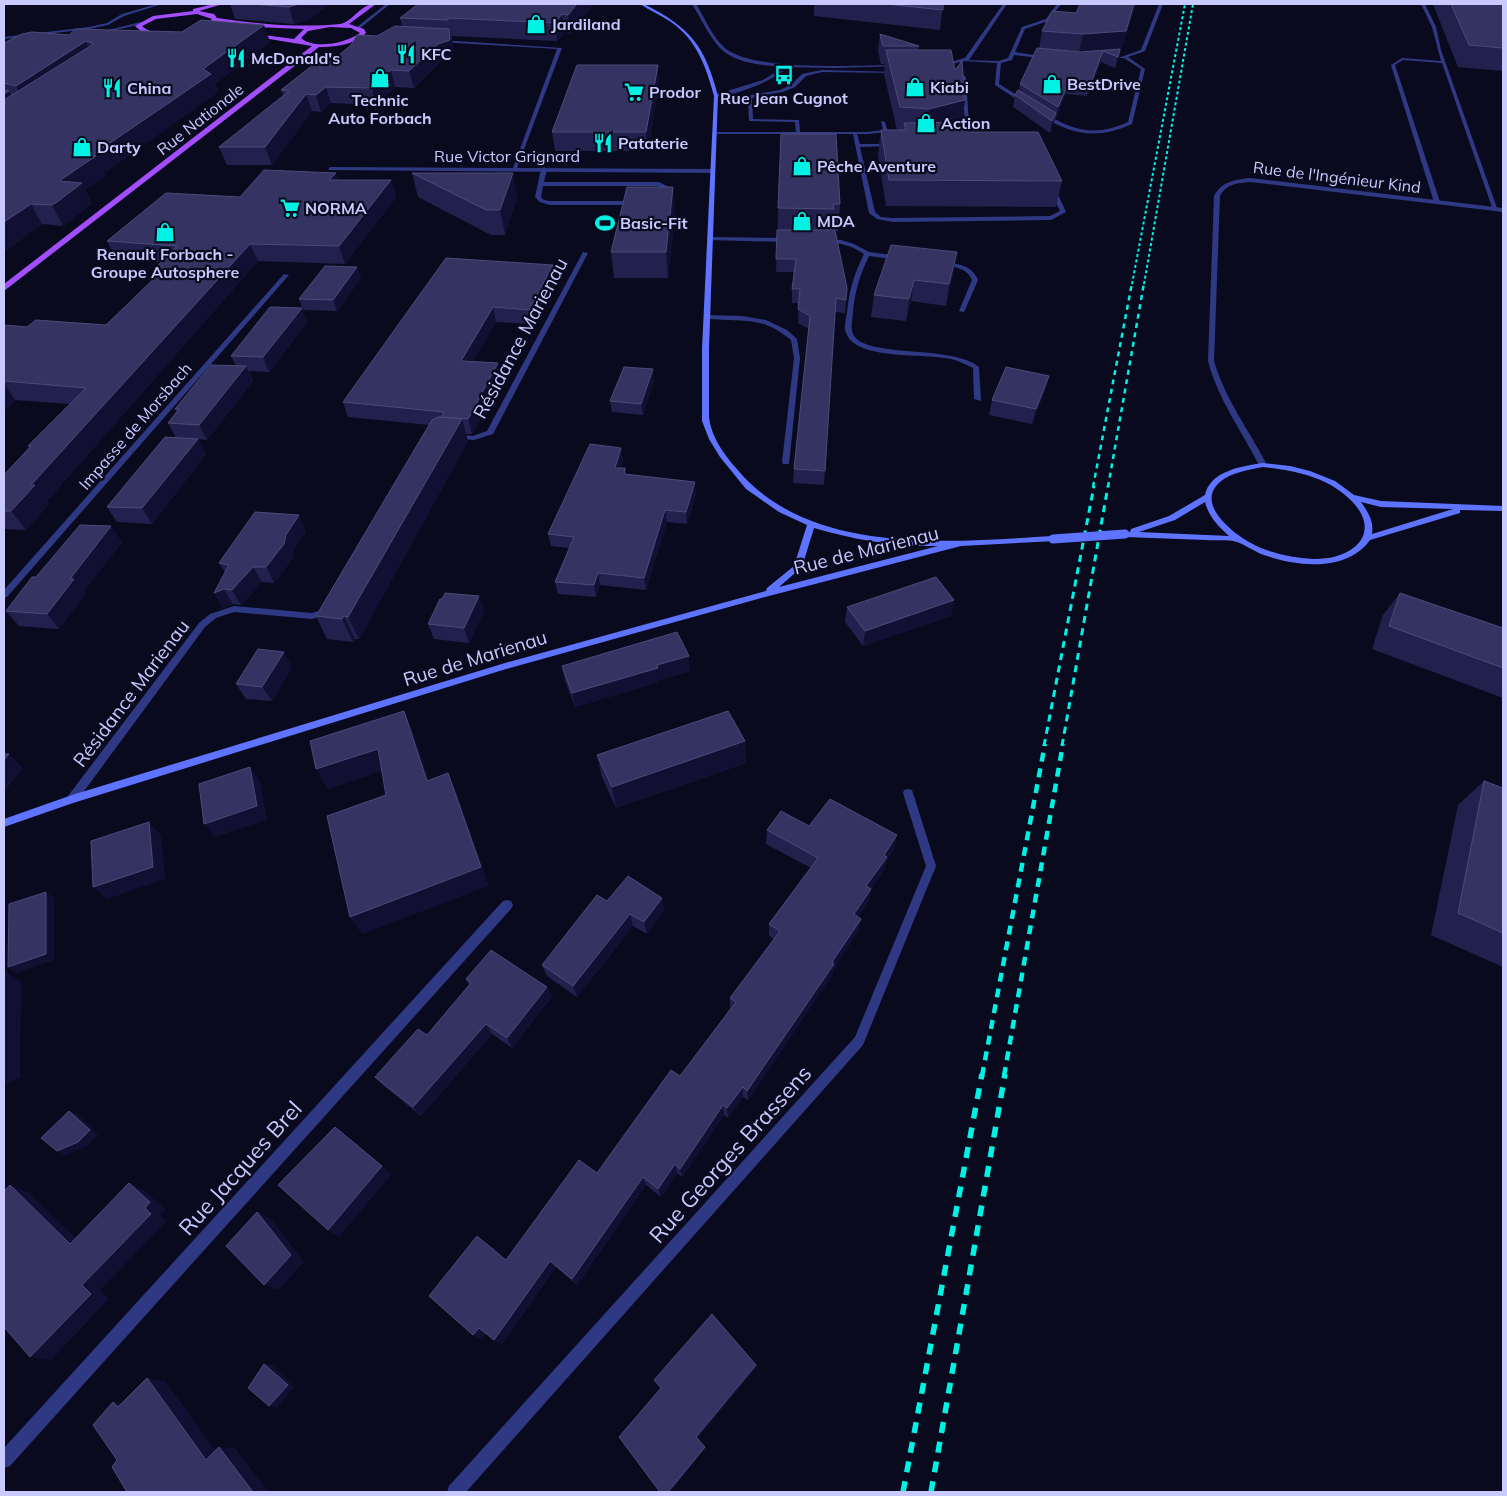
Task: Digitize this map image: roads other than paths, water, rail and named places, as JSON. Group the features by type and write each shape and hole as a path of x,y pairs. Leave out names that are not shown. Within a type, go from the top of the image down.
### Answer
{"main road":[{"path":"344,25 373,4"},
{"path":"642,4 672,21 692,37 708,64 716,96 704,365 706,422 722,454 737,476 764,500 810,525 828,531 882,541 962,543 1125,534 1238,539"},
{"path":"211,32 152,34 139,30 138,26 155,17 223,5"},
{"path":"182,33 209,26 213,17 223,5"},
{"path":"186,12 252,25 317,27 344,25 362,30 363,36 343,43 318,45 239,34"},
{"path":"299,41 297,38 299,34 317,27"},
{"name":"Rue Nationale","path":"4,288 318,45"},
{"path":"1262,465 1286,467 1311,474 1334,484 1352,497 1364,510 1370,525 1369,538 1359,551 1347,556 1316,562 1289,559 1262,552 1238,539 1222,526 1211,511 1208,497 1212,484 1223,474 1241,467 1262,465"},
{"path":"1125,534 1172,518 1208,497"},
{"path":"1352,497 1381,504 1465,509 1503,508"},
{"path":"1369,538 1465,509"},
{"path":"765,594 798,567 810,525"},
{"name":"Rue de Marienau","path":"4,823 72,799 506,666 765,594 962,543"}],"street":[{"path":"4,4 121,4"},
{"path":"4,38 108,24 122,15 160,4"},
{"path":"358,28 388,4"},
{"path":"694,4 724,50 735,57 788,65 901,72"},
{"path":"964,61 976,49 1005,4"},
{"path":"933,66 964,61 999,62 1010,59 1024,28 1048,20 1059,4"},
{"path":"1116,58 1143,51 1161,4"},
{"path":"1424,4 1434,27 1443,62 1496,210"},
{"path":"67,37 141,23"},
{"path":"134,35 152,34"},
{"path":"92,39 109,37"},
{"path":"434,40 560,48 514,168"},
{"path":"4,44 12,43"},
{"path":"1012,53 1051,58"},
{"path":"999,62 997,84 1058,124 1080,132 1093,134 1117,130 1130,123 1143,69 1124,57"},
{"path":"1437,202 1393,64 1396,61 1409,59 1443,62"},
{"path":"716,96 765,80 782,72 788,65"},
{"path":"948,65 951,72 964,77 967,126 951,133"},
{"path":"799,142 797,122 752,120 750,99 793,86 804,75 822,71 906,66"},
{"path":"715,133 887,134 883,122"},
{"path":"855,134 872,213 879,218 893,220 1051,218 1063,212 1048,180"},
{"path":"857,146 896,145"},
{"name":"Rue Victor Grignard","path":"330,169 514,168 713,171"},
{"path":"544,169 538,197 542,201 550,203 647,202"},
{"name":"Rue de l'Ingénieur Kind","path":"1262,465 1251,440 1224,399 1215,381 1211,361 1217,196 1219,190 1229,183 1250,180 1503,210"},
{"path":"541,184 659,184 666,187 665,200 657,202"},
{"path":"710,239 801,240"},
{"path":"810,240 839,240 856,245 867,254 904,259"},
{"name":"Résidance Marienau","path":"443,436 474,438 490,432 584,253"},
{"path":"867,254 853,282 848,327 850,337 858,344 872,350 933,353 969,362 976,367 978,399"},
{"path":"931,262 959,266 972,273 975,280 962,311"},
{"name":"Impasse de Morsbach","path":"4,595 286,275"},
{"path":"707,317 751,317 774,324 794,339 797,358 786,462"},
{"name":"Résidance Marienau","path":"72,799 202,625 213,616 234,609 312,616 327,612 332,606"},
{"name":"Rue Georges Brassens","path":"454,1492 859,1041 931,866 908,793"},
{"name":"Rue Jacques Brel","path":"4,1460 507,905"}],"railway":[{"path":"1132,284 1185,4"},
{"path":"1144,284 1193,4"},
{"path":"1093,487 1132,283"},
{"path":"1108,487 1144,283"},
{"path":"1044,746 1094,486"},
{"path":"1062,746 1108,486"},
{"path":"982,1076 1045,744"},
{"path":"1004,1076 1063,744"},
{"path":"903,1492 982,1074"},
{"path":"931,1492 1005,1074"}],"place":[{"name":"Jardiland","path":"536,24"},
{"name":"KFC","path":"406,54"},
{"name":"McDonald's","path":"236,58"},
{"name":"Rue Jean Cugnot","path":"784,75"},
{"name":"Technic Auto Forbach","path":"380,78"},
{"name":"BestDrive","path":"1052,84"},
{"name":"Kiabi","path":"915,87"},
{"name":"China","path":"112,88"},
{"name":"Prodor","path":"634,92"},
{"name":"Action","path":"926,123"},
{"name":"Pataterie","path":"603,143"},
{"name":"Darty","path":"82,147"},
{"name":"Pêche Aventure","path":"802,166"},
{"name":"NORMA","path":"290,208"},
{"name":"MDA","path":"802,221"},
{"name":"Basic-Fit","path":"605,223"},
{"name":"Renault Forbach - Groupe Autosphere","path":"165,232"}]}
